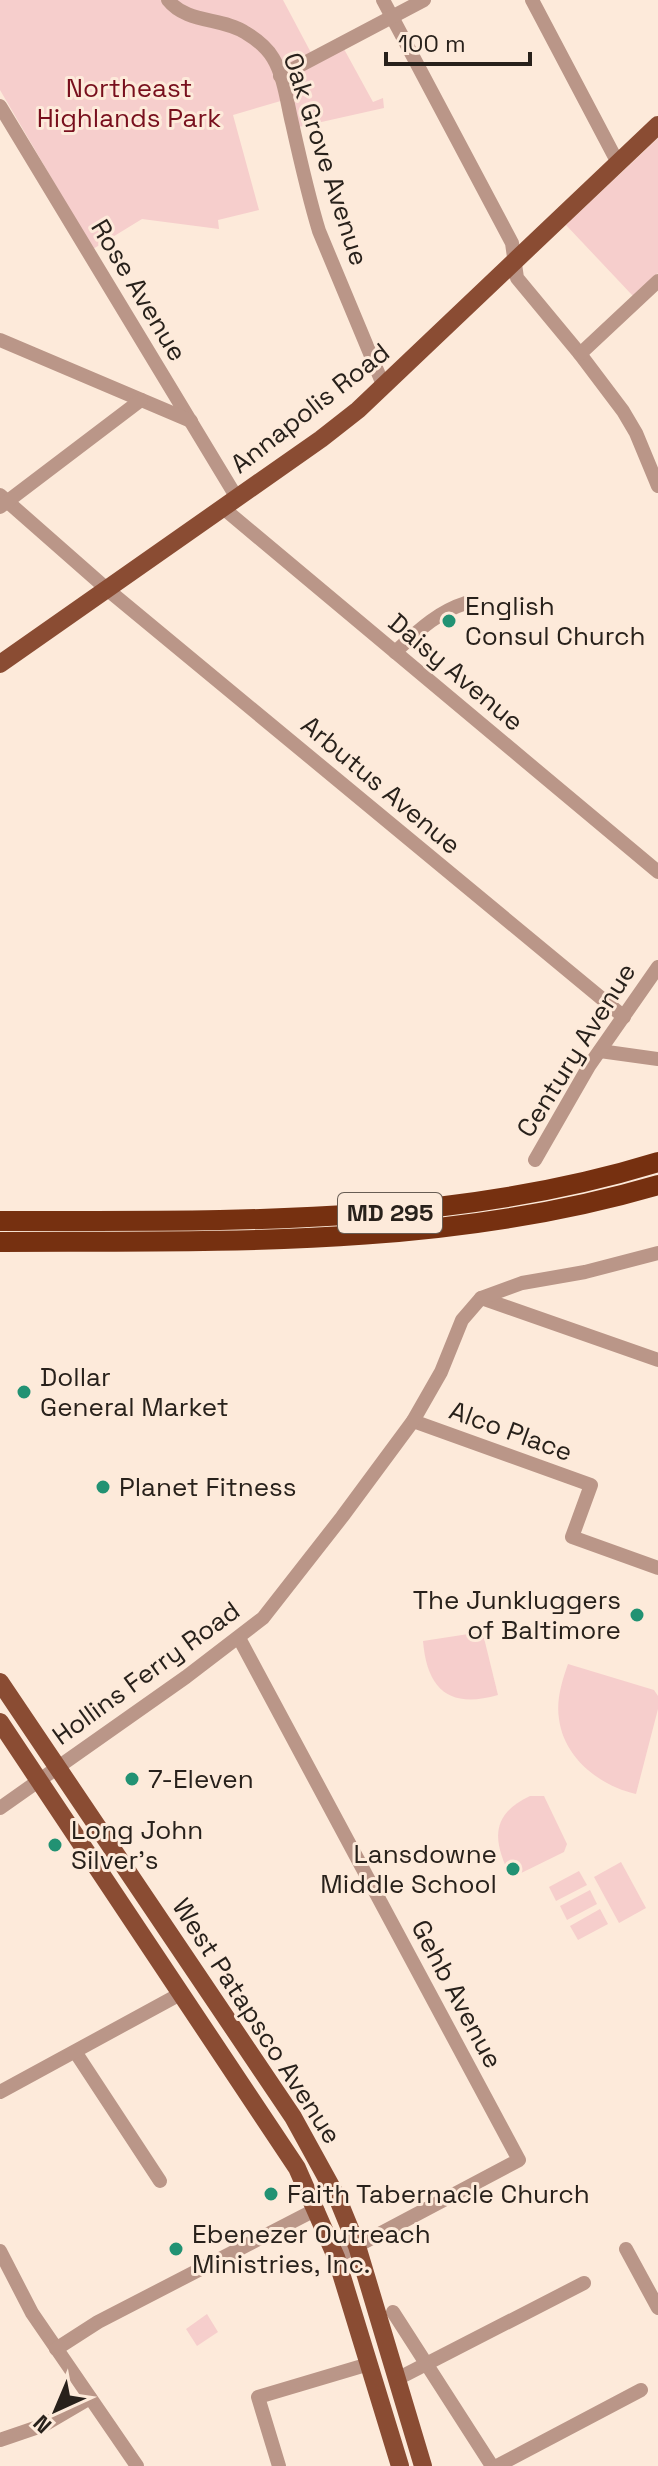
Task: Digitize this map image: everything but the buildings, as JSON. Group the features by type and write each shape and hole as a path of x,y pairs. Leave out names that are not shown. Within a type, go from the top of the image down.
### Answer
{"highway":[{"name":"MD 295","path":"0,1221 260,1219 418,1210 537,1193 658,1162"},
{"name":"MD 295","path":"0,1242 324,1238 430,1231 542,1214 658,1185"}],"main road":[{"name":"Annapolis Road","path":"0,664 321,439 384,387 658,125"},
{"name":"West Patapsco Avenue","path":"0,1682 293,2117 337,2197 357,2246 423,2466"},
{"name":"West Patapsco Avenue","path":"0,1722 297,2168 336,2257 400,2466"}],"street":[{"name":"Oak Grove Avenue","path":"168,0 191,16 245,32 262,45 273,59 319,231 384,387"},
{"path":"383,0 512,243 517,278 623,411 636,433 658,486"},
{"path":"280,76 424,0"},
{"path":"532,0 618,163"},
{"name":"Rose Avenue","path":"0,106 191,421 230,503"},
{"path":"580,354 658,281"},
{"path":"0,340 191,421"},
{"path":"2,501 141,400"},
{"name":"Arbutus Avenue","path":"2,501 624,1017"},
{"name":"Daisy Avenue","path":"230,503 395,652 658,872"},
{"path":"395,652 431,620 448,609 466,603"},
{"name":"Century Avenue","path":"535,1160 580,1080 658,967"},
{"path":"600,1051 658,1059"},
{"path":"481,1298 522,1283 585,1272 658,1251"},
{"path":"481,1298 658,1360"},
{"name":"Hollins Ferry Road","path":"0,1808 239,1638 279,1599 413,1421 441,1372 462,1320 481,1298"},
{"name":"Alco Place","path":"413,1421 591,1485 572,1537 658,1568"},
{"name":"Gehb Avenue","path":"239,1638 519,2160 357,2246"},
{"path":"0,2092 182,1993"},
{"path":"76,2053 160,2181"},
{"path":"56,2349 112,2315 318,2211"},
{"path":"336,2257 357,2246"},
{"path":"626,2249 658,2308"},
{"path":"0,2251 32,2313 137,2466"},
{"path":"397,2379 584,2283"},
{"path":"393,2312 494,2466 641,2390"},
{"path":"279,2466 258,2397 369,2364"},
{"path":"0,2440 44,2425 90,2398"}],"green space":[{"name":"Northeast Highlands Park","path":"0,0 283,0 317,64 344,49 373,102 383,98 384,108 299,127 291,98 233,115 259,210 218,220 219,229 142,219 93,249 0,90"},
{"path":"658,138 658,273 633,296 566,225"},
{"path":"475,1633 484,1638 498,1695 481,1699 454,1697 436,1683 425,1658 423,1641"},
{"path":"568,1664 654,1690 658,1696 658,1709 636,1794 597,1777 568,1746 562,1733 558,1705"},
{"path":"530,1796 544,1796 567,1844 564,1852 511,1878 501,1853 498,1831 507,1812"},
{"path":"621,1862 646,1908 619,1923 594,1877"},
{"path":"579,1871 587,1885 556,1901 549,1887"},
{"path":"590,1890 597,1904 567,1920 560,1906"},
{"path":"600,1909 608,1924 578,1940 570,1926"},
{"path":"207,2314 218,2332 197,2346 186,2329"}],"place":[{"name":"English Consul Church","path":"449,621"},
{"name":"Dollar General Market","path":"24,1392"},
{"name":"Planet Fitness","path":"103,1487"},
{"name":"The Junkluggers of Baltimore","path":"637,1615"},
{"name":"7-Eleven","path":"132,1779"},
{"name":"Long John Silver's","path":"55,1845"},
{"name":"Lansdowne Middle School","path":"513,1869"},
{"name":"Faith Tabernacle Church","path":"271,2194"},
{"name":"Ebenezer Outreach Ministries, Inc.","path":"176,2249"}]}
